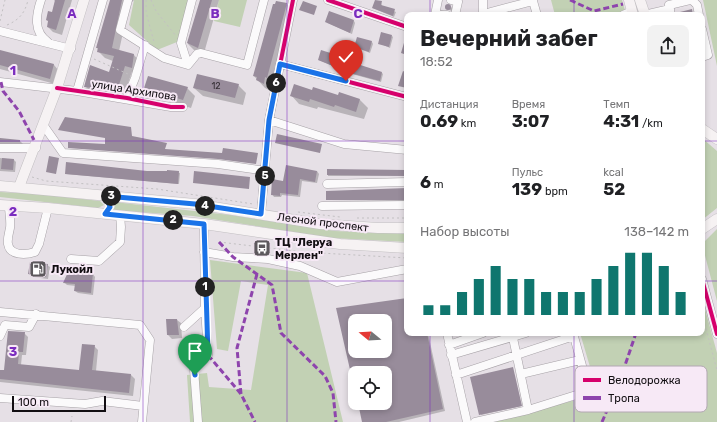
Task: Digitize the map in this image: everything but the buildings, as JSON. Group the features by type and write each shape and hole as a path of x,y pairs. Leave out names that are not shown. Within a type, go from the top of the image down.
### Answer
{"main road":[{"path":"19,187 36,148 58,88 71,49 84,0"},
{"path":"628,0 629,12"},
{"path":"640,0 643,12"},
{"path":"705,132 717,139"},
{"name":"Лесной проспект","path":"0,186 188,204 327,225 404,228"},
{"path":"105,214 110,207 106,196"},
{"name":"Лесной проспект","path":"4,206 48,208 204,224 317,242 404,248"},
{"path":"705,227 717,219"}],"street":[{"path":"41,0 36,25 42,38 50,44"},
{"path":"77,91 103,0"},
{"path":"128,0 120,30 164,58 188,65"},
{"path":"188,65 181,43 192,0"},
{"path":"188,65 197,54 201,53 247,65 264,0"},
{"path":"261,214 266,171 269,120 293,0"},
{"path":"328,0 404,26"},
{"path":"436,12 438,0"},
{"path":"451,0 458,2 456,12"},
{"path":"483,0 483,12"},
{"path":"670,12 669,5 691,0 697,5 698,12"},
{"path":"491,12 532,1 536,12"},
{"path":"3,28 50,44 71,49"},
{"path":"705,42 708,55 705,56"},
{"path":"126,98 135,78 145,45"},
{"path":"280,64 404,96"},
{"name":"улица Архипова","path":"0,82 58,88 126,98 171,107 183,107"},
{"path":"269,120 344,144 404,150"},
{"path":"44,126 63,153 218,164 266,171"},
{"path":"0,148 36,148"},
{"path":"0,153 17,154 24,148"},
{"path":"327,184 404,182"},
{"path":"322,206 404,205"},
{"path":"4,206 10,228 8,245 11,251 28,254 35,252 39,244 48,208"},
{"path":"71,259 99,261 120,242 120,215"},
{"path":"198,422 194,369 208,355 205,308 204,224"},
{"path":"204,252 233,257 268,259 300,266 337,282 404,270"},
{"path":"705,286 714,308 717,334"},
{"path":"184,327 205,308"},
{"path":"0,312 36,314 140,325 150,340 142,422"},
{"path":"0,336 5,325 29,327 36,314"},
{"path":"448,336 466,422"},
{"path":"449,344 474,336"},
{"path":"451,355 510,336"},
{"path":"513,336 528,410"},
{"path":"456,375 568,336"},
{"path":"574,336 582,366"},
{"path":"520,374 580,360"},
{"path":"475,422 528,410 575,395"},
{"path":"0,398 84,404 102,401 143,406"}],"path":[{"path":"0,21 5,0"},
{"path":"3,28 16,22 25,11 28,0"},
{"path":"146,0 146,12 156,52"},
{"path":"151,0 156,10 181,43"},
{"path":"89,50 93,58 135,78"},
{"path":"219,242 324,254 404,258"},
{"path":"705,325 717,370"},
{"path":"71,422 72,416"}],"green space":[{"path":"134,0 189,0 177,42 157,50 129,25"},
{"path":"219,0 247,0 240,27 214,21"},
{"path":"551,0 622,0 625,12 554,12"},
{"path":"703,0 717,0 717,66"},
{"path":"705,141 717,151 717,208 705,218"},
{"path":"0,192 39,194 100,201 104,205 98,208 0,197"},
{"path":"114,202 230,215 335,231 404,234 404,242 332,238 193,216 112,210 115,207"},
{"path":"717,229 717,301 705,256 705,241"},
{"path":"210,260 307,273 343,422 190,422 187,375 207,373 209,387 251,390 268,285 241,281 228,351 217,349"},
{"path":"705,309 717,353 717,422 494,422 575,400 575,412 707,412 707,366 590,366 581,336 705,336"}],"marked path":[{"path":"570,0 594,11 623,4"},
{"path":"1,82 3,91 19,111 34,140"},
{"path":"219,242 233,257 272,285 281,333 325,376 333,393 336,422"},
{"path":"241,394 237,348 257,274"},
{"path":"625,366 635,336"},
{"path":"208,355 241,394 255,422"},
{"path":"602,422 606,412"}],"cycle path":[{"path":"261,214 269,120 293,0"},
{"path":"328,0 404,26"},
{"path":"280,64 404,96"},
{"path":"57,88 127,98 171,107 183,107"},
{"path":"705,290 717,334"}],"place":[{"name":"ТЦ \"Леруа Мерлен\"","path":"262,248"},
{"name":"Лукойл","path":"38,269"}],"route":[{"path":"195,375 194,369 208,355 205,308 204,224 105,214 108,212 110,207 110,202 106,196 195,204 261,214 263,206 269,120 280,64 346,81"}]}
